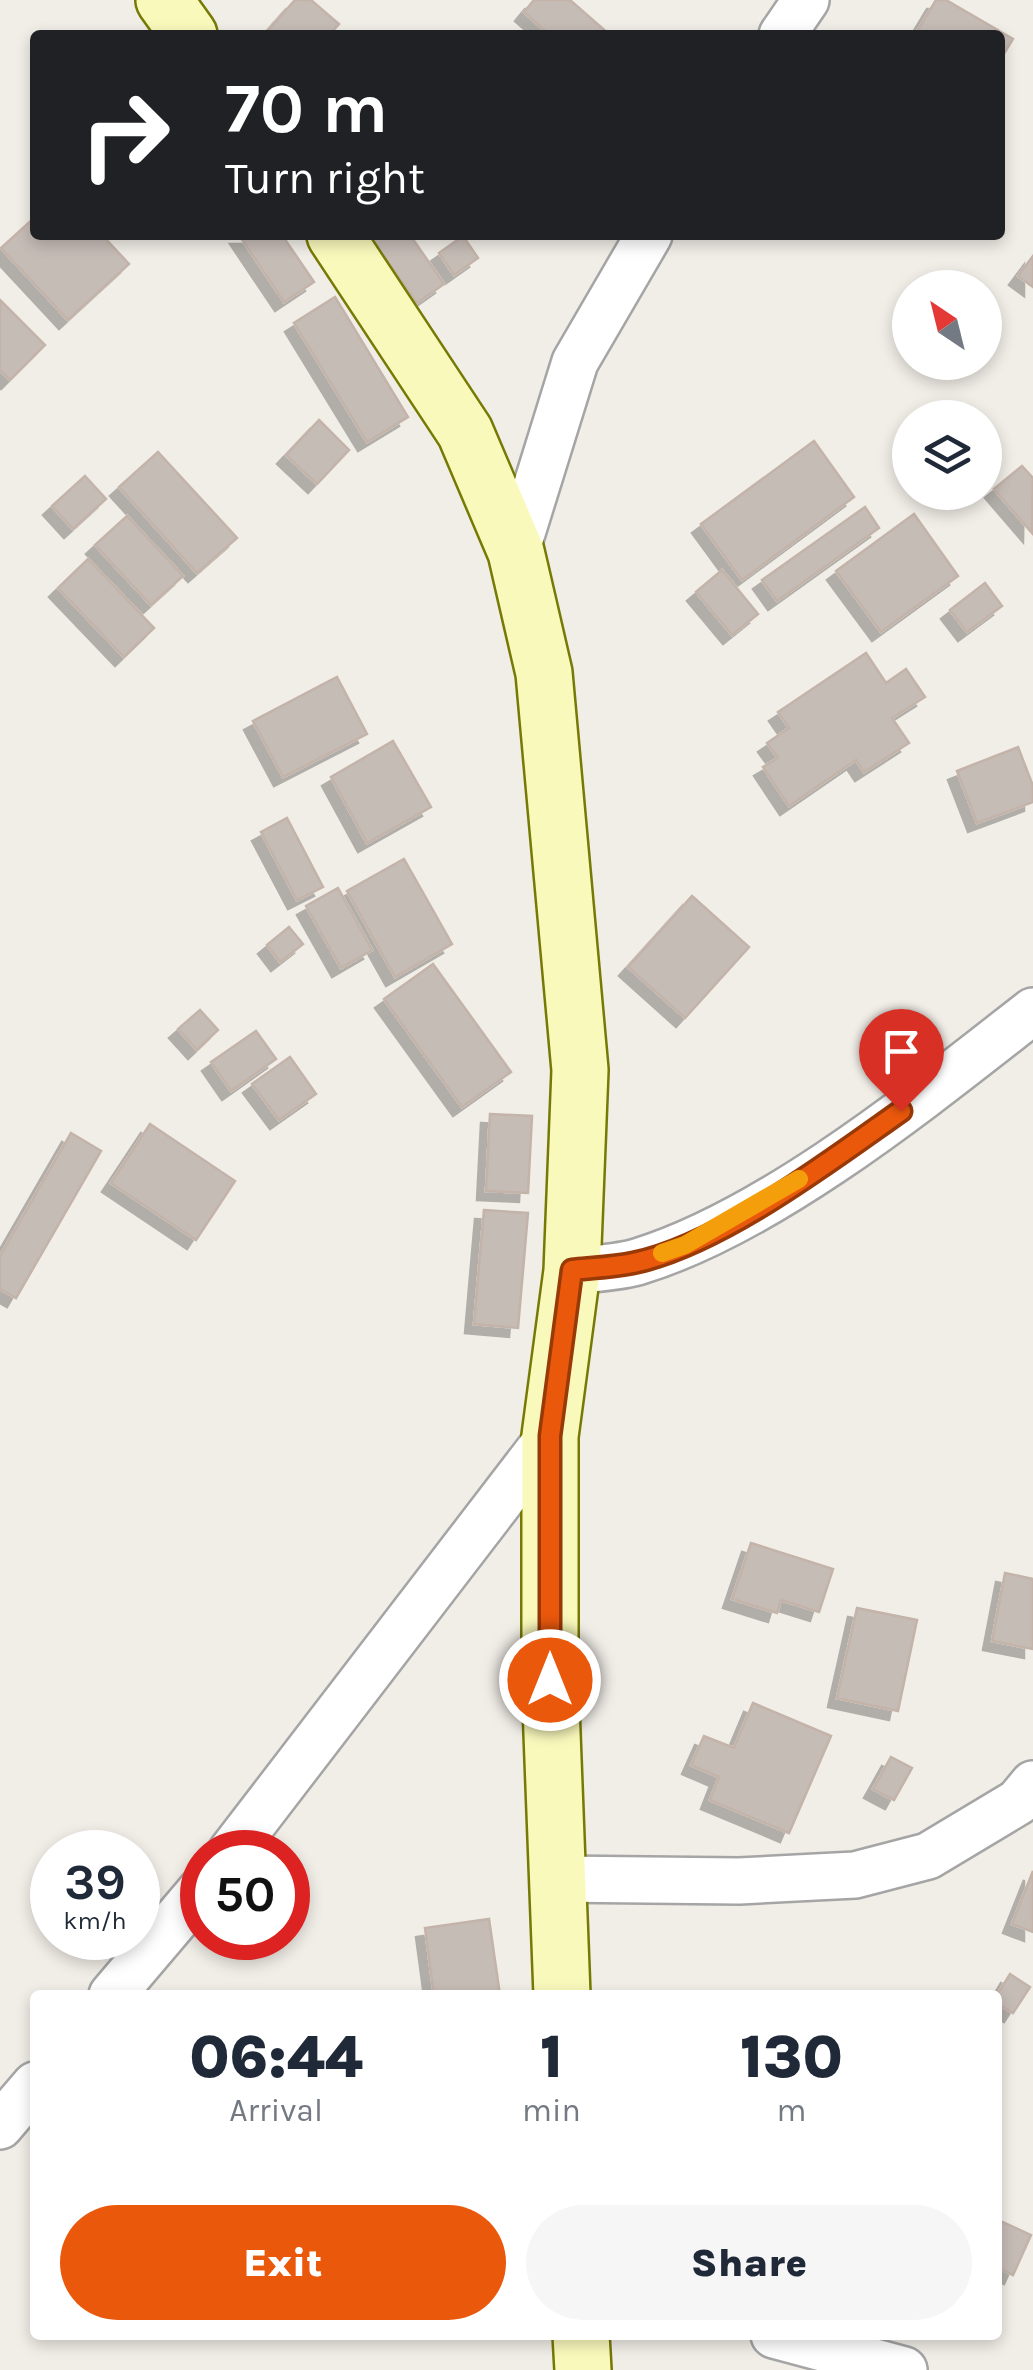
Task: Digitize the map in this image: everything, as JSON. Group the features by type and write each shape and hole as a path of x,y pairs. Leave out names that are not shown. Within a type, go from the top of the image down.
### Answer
{"main road":[{"path":"164,0 185,30"},
{"path":"338,240 465,432 516,552 544,673 580,1070 572,1270 550,1436 556,1879 562,1990"},
{"path":"581,2340 583,2370"}],"street":[{"path":"785,30 806,0"},
{"path":"516,552 575,362 646,240"},
{"path":"572,1270 636,1263 685,1245 750,1210 844,1151 1033,1011"},
{"path":"248,1830 550,1436"},
{"path":"556,1879 739,1880 855,1875 928,1856 1018,1802 1033,1784"},
{"path":"116,1990 180,1915"},
{"path":"0,2126 30,2091"},
{"path":"793,2340 904,2370"}],"building":[{"path":"295,0 311,0 339,24 334,30 268,30"},
{"path":"534,0 570,0 604,30 544,30 524,12"},
{"path":"936,0 946,0 998,30 918,30"},
{"path":"1005,34 1013,39 1005,52"},
{"path":"30,222 30,240 107,240 129,264 68,320 1,248"},
{"path":"242,240 285,240 314,282 284,302"},
{"path":"372,240 413,240 444,284 417,303"},
{"path":"457,240 466,240 478,258 454,275 439,253"},
{"path":"1033,256 1033,287 1018,276"},
{"path":"335,297 408,417 367,442 294,323"},
{"path":"0,300 45,345 10,380 0,370"},
{"path":"319,420 349,450 317,484 286,455"},
{"path":"814,441 854,497 742,580 701,524"},
{"path":"158,452 237,538 197,573 119,487"},
{"path":"1022,466 1033,478 1032,533 1002,498 1002,482"},
{"path":"85,476 106,499 73,529 52,506"},
{"path":"865,507 879,528 777,601 762,580"},
{"path":"914,514 958,576 881,632 836,571"},
{"path":"127,516 183,576 151,605 95,545"},
{"path":"88,559 154,628 124,657 58,588"},
{"path":"722,570 758,614 732,635 696,592"},
{"path":"985,583 1002,606 967,632 950,610"},
{"path":"866,653 886,683 906,669 925,697 892,718 909,743 864,772 856,760 789,806 763,767 778,758 767,743 789,728 778,712"},
{"path":"337,677 367,734 283,777 253,721"},
{"path":"393,741 431,807 367,843 331,777"},
{"path":"1018,747 1033,786 1033,802 977,823 957,771"},
{"path":"287,818 323,887 297,900 261,832"},
{"path":"404,859 452,944 395,977 347,891"},
{"path":"338,888 372,950 341,968 306,906"},
{"path":"692,896 749,947 685,1018 628,967"},
{"path":"289,927 303,944 280,962 267,945"},
{"path":"433,964 511,1072 462,1107 384,999"},
{"path":"200,1010 218,1030 197,1050 178,1029"},
{"path":"256,1031 276,1059 231,1091 211,1062"},
{"path":"290,1057 316,1094 279,1120 252,1084"},
{"path":"490,1114 532,1116 528,1193 486,1191"},
{"path":"150,1124 235,1181 196,1240 111,1183"},
{"path":"71,1133 101,1151 16,1298 0,1289 0,1256"},
{"path":"484,1210 528,1213 518,1328 474,1324"},
{"path":"751,1543 833,1569 819,1612 781,1600 777,1613 732,1599"},
{"path":"1005,1573 1033,1579 1033,1649 992,1641"},
{"path":"857,1608 917,1620 898,1711 837,1698"},
{"path":"753,1703 831,1736 789,1833 710,1800 719,1777 691,1765 704,1736 734,1748"},
{"path":"891,1757 912,1768 894,1800 873,1789"},
{"path":"1033,1871 1033,1932 1012,1924"},
{"path":"489,1919 499,1990 433,1990 425,1928"},
{"path":"1010,1974 1030,1987 1013,2013 1002,2006 1000,1990"},
{"path":"1002,2222 1031,2235 1013,2275 1002,2270"}],"slow traffic":[{"path":"662,1253 750,1210 799,1179"}],"route":[{"path":"550,1680 550,1436 572,1270 636,1263 685,1245 750,1210 901,1111"}]}
